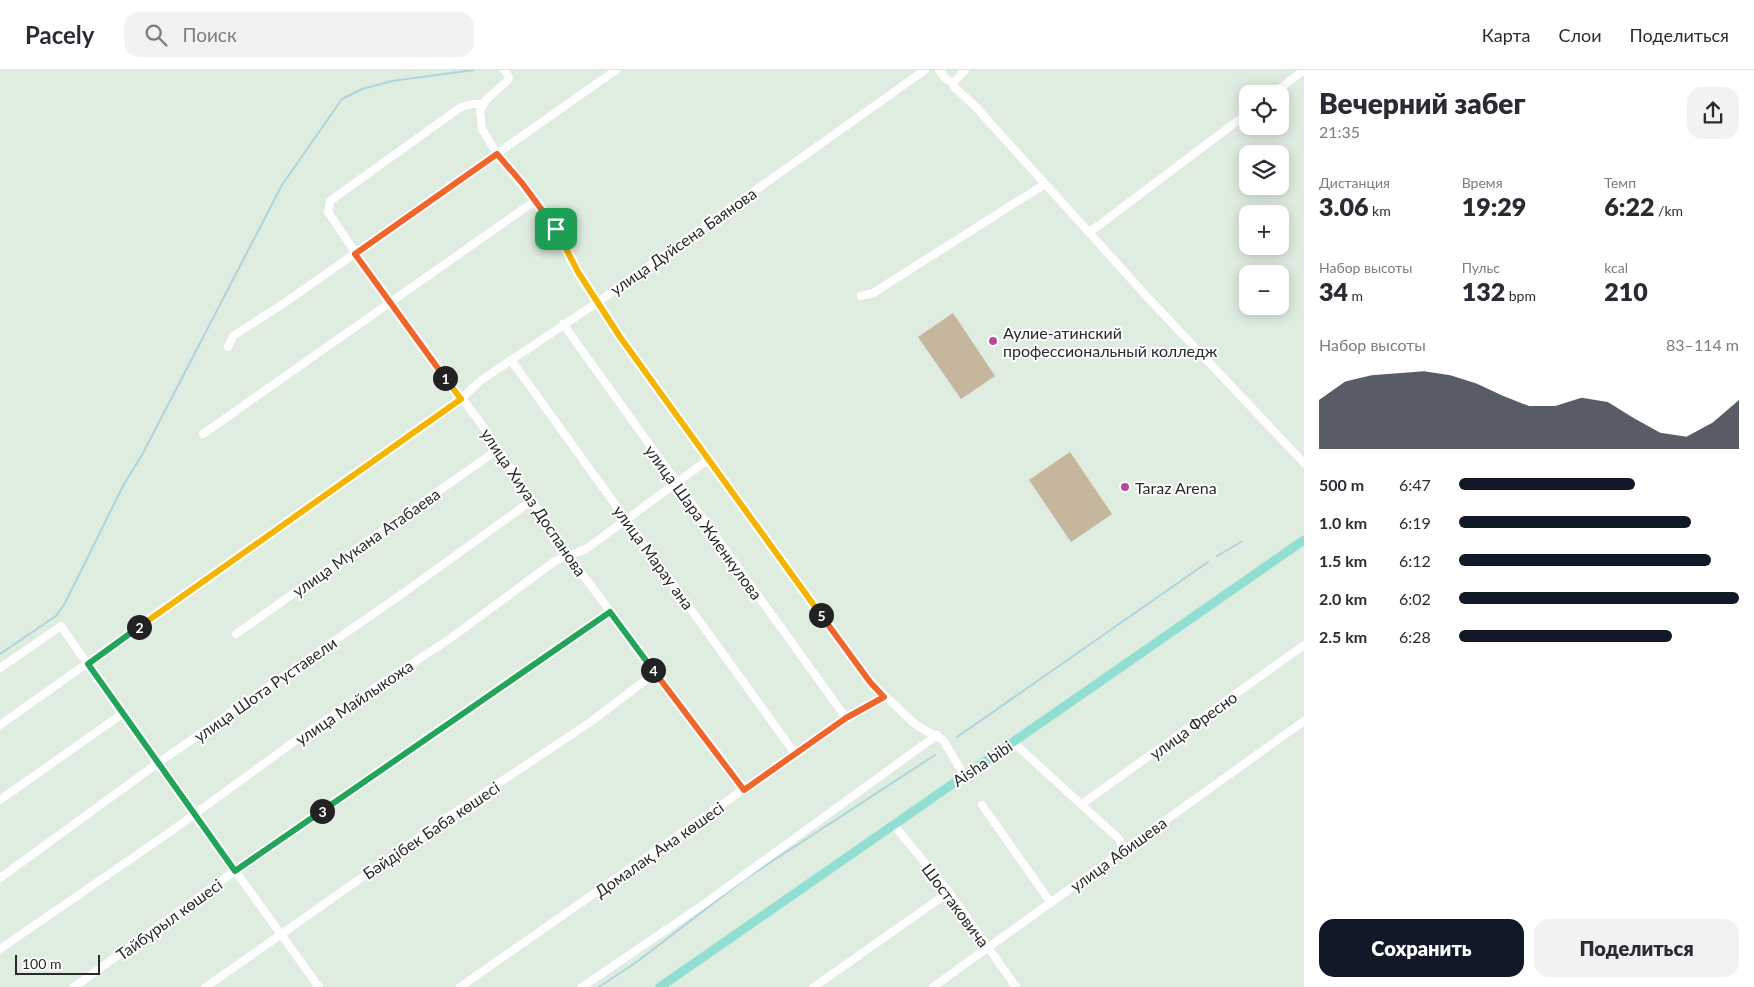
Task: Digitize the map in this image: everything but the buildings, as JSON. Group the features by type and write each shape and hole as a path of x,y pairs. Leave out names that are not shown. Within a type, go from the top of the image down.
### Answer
{"main road":[{"name":"Aisha bibi","path":"662,986 1304,540"}],"street":[{"path":"504,70 508,77 507,82 483,104 480,119 482,129 497,154 536,200 550,220 578,272 620,337 870,682 916,725 940,737 956,759 964,776"},
{"path":"228,347 233,336 355,254 616,70"},
{"name":"улица Дуйсена Баянова","path":"0,725 461,399 480,381 598,302 925,70"},
{"path":"940,70 946,79 954,84 1150,300 1304,464"},
{"path":"954,84 965,70"},
{"path":"1285,85 1304,70"},
{"name":"улица Хиуаз Доспанова","path":"483,104 472,104 461,108 330,201 328,212 388,302 482,425 496,450 568,555 744,790"},
{"path":"1090,232 1239,120"},
{"path":"861,296 873,293 1045,184"},
{"path":"203,434 388,302 536,200"},
{"name":"улица Шара Жиенкулова","path":"563,324 846,718"},
{"name":"улица Марау ана","path":"511,360 796,755"},
{"name":"улица Мукана Атабаева","path":"236,634 496,450"},
{"name":"улица Майлыкожа","path":"0,949 364,693 452,638 555,561 586,549 625,518 709,458"},
{"name":"улица Шота Руставели","path":"0,878 158,763 402,594 531,501"},
{"name":"Тайбурыл көшесі","path":"74,987 235,871 610,612"},
{"path":"0,668 61,626 122,714 319,987"},
{"name":"улица Фресно","path":"1082,804 1304,645"},
{"name":"Бәйдібек Баба көшесі","path":"206,987 432,828 589,723 655,673"},
{"name":"Домалақ Ана көшесі","path":"460,987 796,755 846,718 884,697"},
{"path":"0,800 122,714"},
{"name":"улица Абишева","path":"933,987 1124,851 1194,798 1304,721"},
{"path":"582,987 704,904 940,737"},
{"path":"1013,742 1119,839 1124,851"},
{"path":"982,805 1051,903"},
{"name":"Шостаковича","path":"893,824 949,892 1016,987"},
{"path":"814,987 949,892"}],"shaded area":[{"path":"953,313 995,376 961,399 918,337"},
{"path":"1070,452 1112,514 1071,542 1029,480"}],"waterway":[{"path":"0,654 56,616 65,603 124,484 142,455 282,185 342,99 362,89 392,81 474,70"},
{"path":"1217,556 1241,542"},
{"path":"957,737 1208,562"},
{"path":"599,987 638,961 745,879 935,755"}],"place":[{"name":"Аулие-атинский профессиональный колледж","path":"993,341"},
{"name":"Taraz Arena","path":"1125,487"}],"route":[{"path":"497,154 536,200 556,229 578,272 620,337 870,682 884,697 846,718 744,790 610,612 235,871 88,664 461,399 424,352 355,254 497,154"}]}
